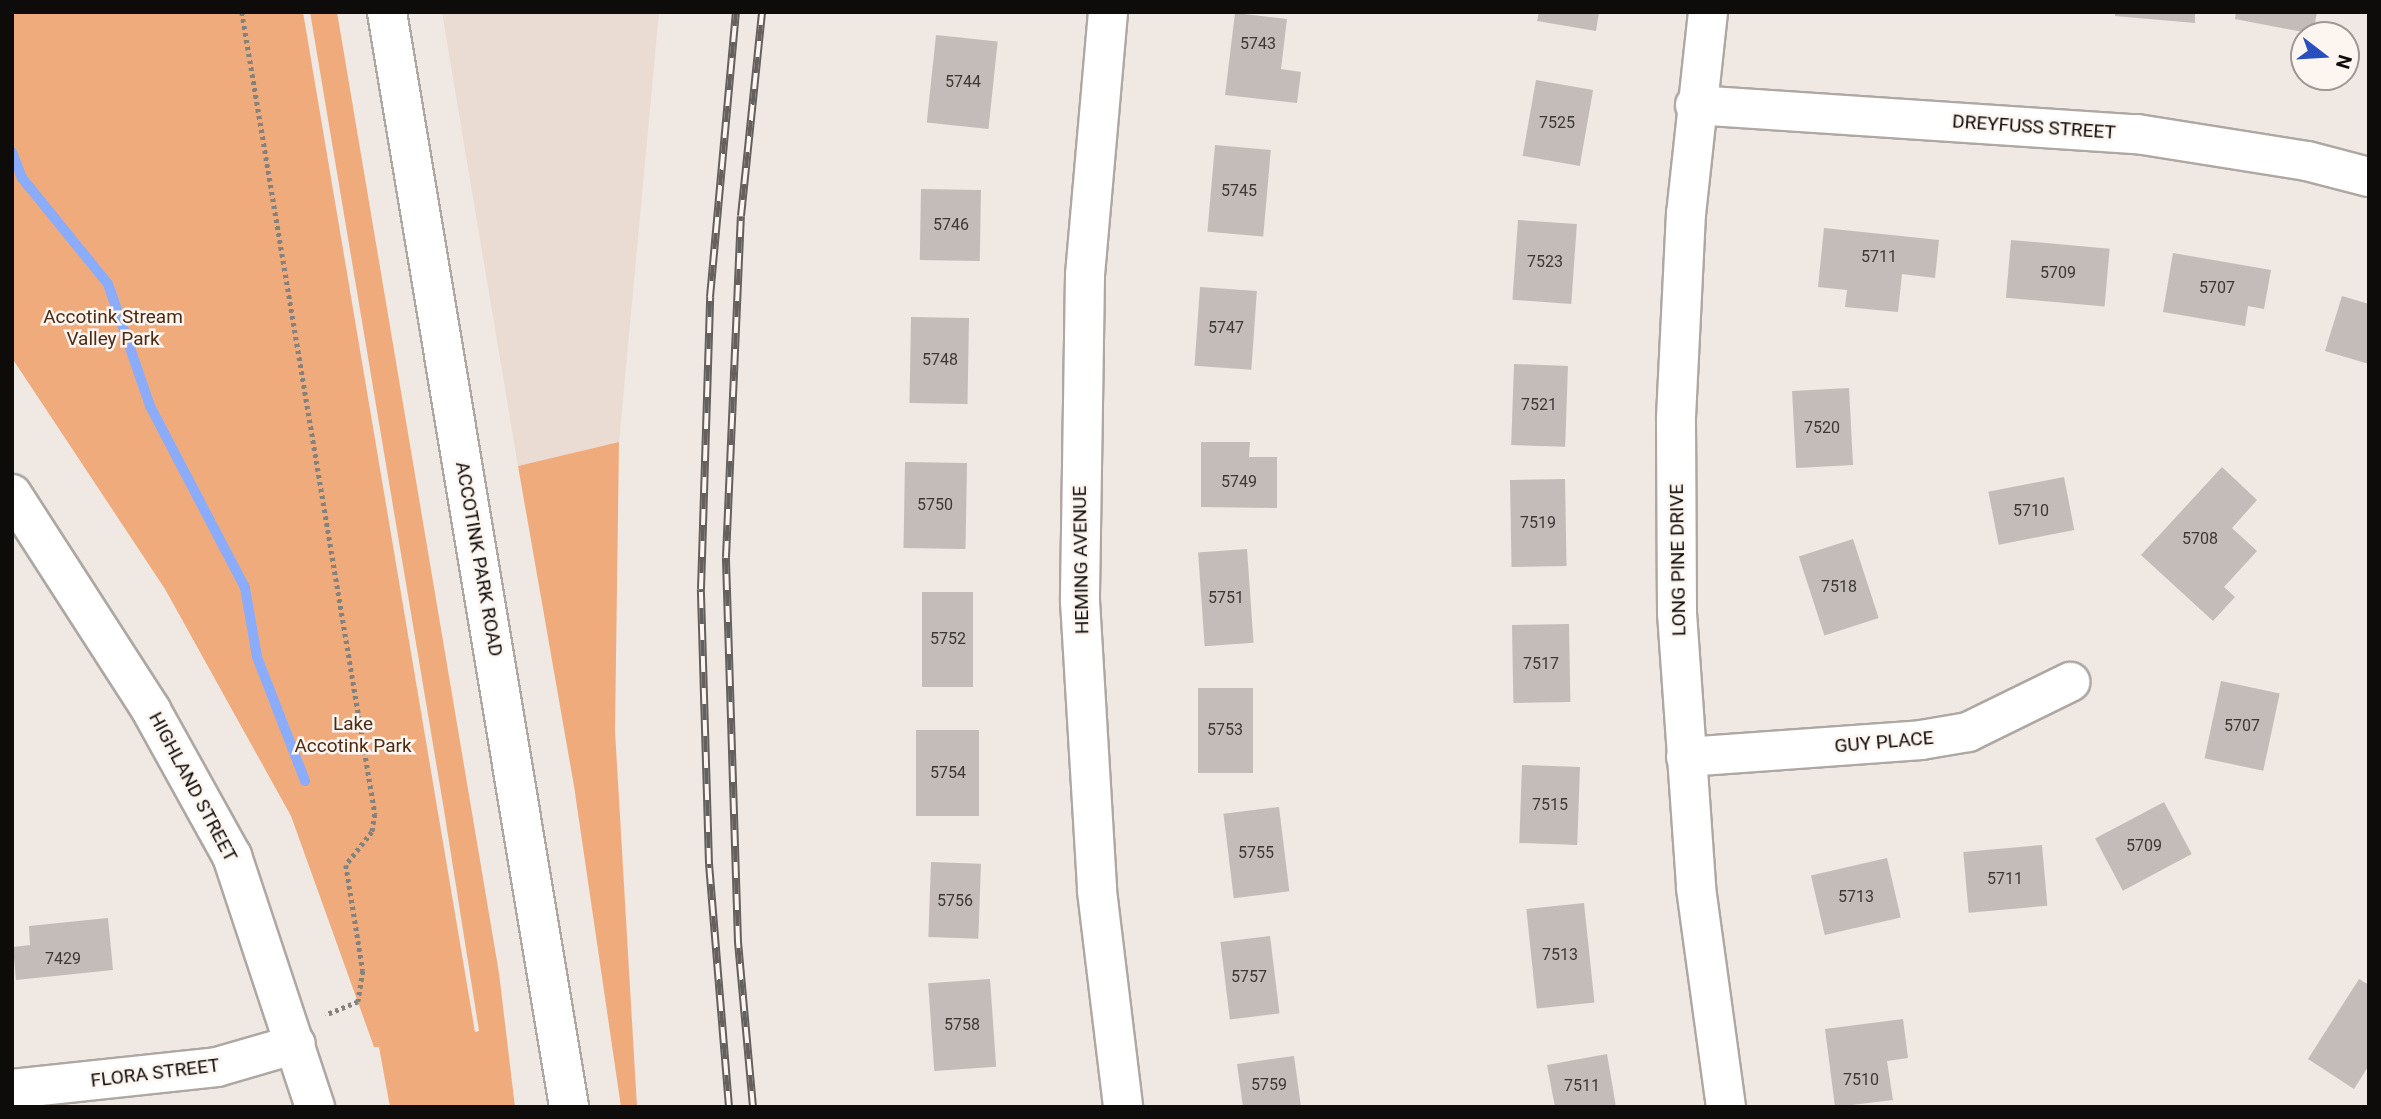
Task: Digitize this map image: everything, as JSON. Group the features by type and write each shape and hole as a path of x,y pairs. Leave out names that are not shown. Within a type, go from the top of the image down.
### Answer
{"street":[{"name":"ACCOTINK PARK ROAD","path":"387,12 569,1107"},
{"name":"HEMING AVENUE","path":"1108,12 1085,276 1080,601 1097,891 1123,1107"},
{"name":"LONG PINE DRIVE","path":"1708,12 1695,105 1676,420 1677,613 1696,888 1726,1107"},
{"name":"DREYFUSS STREET","path":"1695,105 2137,134 2259,152 2369,177"},
{"name":"HIGHLAND STREET","path":"15,505 151,710 211,813 232,856 316,1107"},
{"name":"GUY PLACE","path":"1686,757 1921,740 1968,732 2070,682"},
{"name":"FLORA STREET","path":"12,1090 217,1067 293,1035"}],"path":[{"path":"242,12 375,814 372,832 346,865 363,971 358,1002 293,1035"}],"shaded area":[{"path":"442,12 659,12 619,442 518,466"}],"green space":[{"path":"12,12 303,12 475,1032 479,1031 443,804 310,12 337,12 499,973 515,1107 390,1107 379,1047 374,1047 291,816 165,589 12,358"},
{"path":"619,442 615,731 637,1107 621,1107 574,786 518,466"}],"building":[{"path":"1539,12 1599,12 1596,31 1537,21"},
{"path":"2115,12 2195,12 2195,23 2115,16"},
{"path":"2236,12 2317,12 2315,21 2290,21 2290,30 2235,19"},
{"path":"1235,13 1287,19 1281,69 1301,72 1297,103 1225,95"},
{"path":"936,35 998,41 988,129 927,123"},
{"path":"1536,80 1593,90 1580,166 1523,156"},
{"path":"1215,145 1271,150 1263,237 1207,232"},
{"path":"921,189 981,190 980,261 920,260"},
{"path":"1518,220 1577,224 1571,304 1512,300"},
{"path":"1824,228 1939,240 1935,278 1902,274 1898,312 1845,307 1847,290 1818,287"},
{"path":"2011,240 2110,249 2105,306 2006,298"},
{"path":"2173,253 2271,270 2264,309 2248,306 2245,326 2163,312"},
{"path":"1200,287 1257,291 1251,370 1194,366"},
{"path":"2342,296 2369,304 2369,364 2325,351"},
{"path":"911,317 969,318 967,404 909,403"},
{"path":"1514,364 1568,366 1565,447 1511,445"},
{"path":"1849,388 1853,465 1796,468 1792,391"},
{"path":"1201,442 1250,442 1249,457 1277,457 1277,508 1201,507"},
{"path":"905,462 967,463 965,549 903,548"},
{"path":"2222,467 2257,500 2232,528 2257,551 2224,587 2235,597 2213,621 2141,555"},
{"path":"2064,477 2074,530 1999,545 1988,492"},
{"path":"1565,479 1567,566 1512,567 1510,480"},
{"path":"1853,539 1879,618 1824,636 1799,557"},
{"path":"1247,549 1254,643 1205,646 1198,552"},
{"path":"922,592 973,592 973,687 922,687"},
{"path":"1569,624 1570,702 1513,703 1512,625"},
{"path":"2221,681 2280,693 2263,771 2205,758"},
{"path":"1198,688 1253,688 1253,773 1198,773"},
{"path":"916,730 979,730 979,816 916,816"},
{"path":"1522,765 1580,767 1577,845 1519,843"},
{"path":"2164,802 2192,854 2123,891 2095,839"},
{"path":"1279,807 1289,891 1234,898 1223,814"},
{"path":"2042,845 2047,906 1969,913 1963,852"},
{"path":"1887,858 1901,917 1825,935 1811,876"},
{"path":"931,862 981,864 978,939 928,937"},
{"path":"1584,903 1594,1002 1537,1009 1526,909"},
{"path":"108,918 113,970 16,980 13,947 30,945 29,926"},
{"path":"1270,936 1280,1013 1230,1020 1220,942"},
{"path":"990,979 996,1067 934,1071 928,983"},
{"path":"2359,979 2369,985 2369,1065 2354,1089 2308,1059"},
{"path":"1903,1019 1908,1058 1887,1061 1893,1100 1835,1107 1825,1029"},
{"path":"1607,1054 1616,1107 1555,1107 1547,1065"},
{"path":"1294,1056 1301,1107 1243,1107 1237,1064"}],"waterway":[{"path":"12,152 22,178 108,284 150,406 245,588 257,657 305,781"}],"railway":[{"path":"729,1107 709,864 701,589 710,297 736,12"},
{"path":"753,1107 738,942 726,557 741,216 762,12"}],"park label":[{"name":"Accotink Stream Valley Park","path":"113,328"},
{"name":"Lake Accotink Park","path":"353,735"}]}
